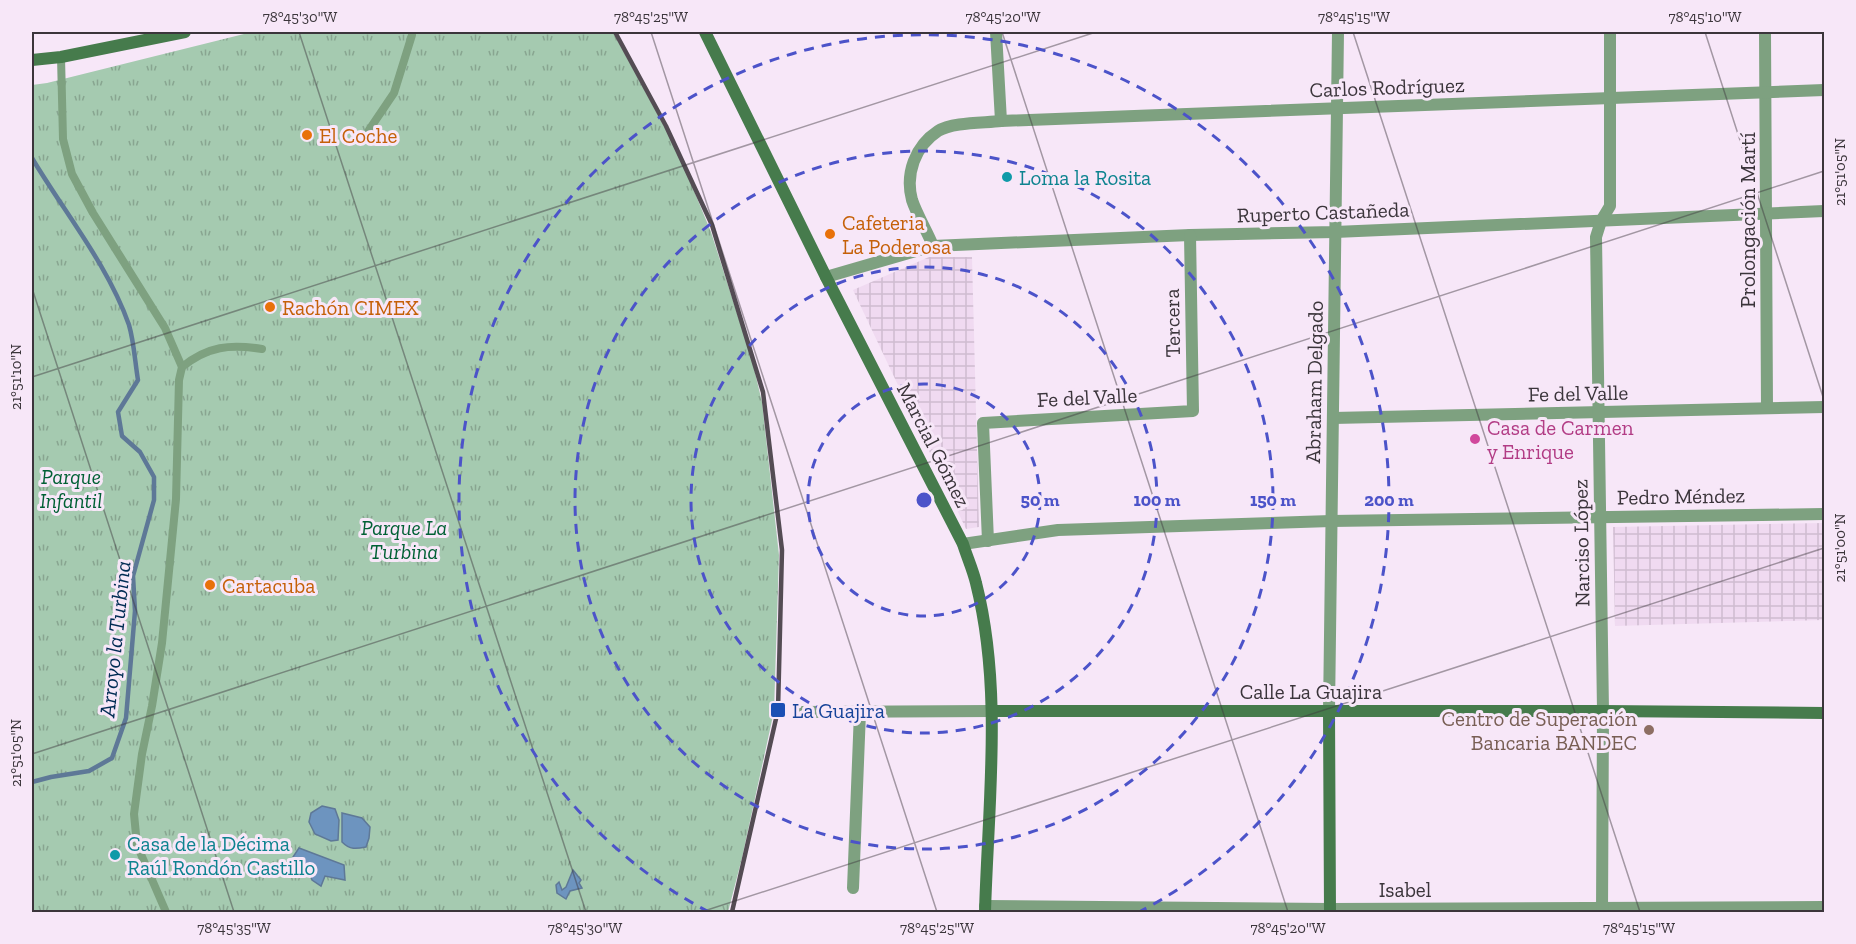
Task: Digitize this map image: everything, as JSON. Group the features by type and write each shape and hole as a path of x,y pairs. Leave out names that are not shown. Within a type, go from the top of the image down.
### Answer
{"main road":[{"path":"32,60 61,57 185,32"},
{"name":"Marcial Gómez","path":"705,32 826,277 963,544 976,582 984,625 992,711 985,909"},
{"name":"Calle La Guajira","path":"992,711 1824,713"},
{"name":"Abraham Delgado","path":"1329,711 1330,911"}],"street":[{"path":"996,32 1001,121"},
{"name":"Abraham Delgado","path":"1329,711 1338,32"},
{"name":"Narciso López","path":"1602,910 1603,711 1596,237 1601,221 1610,206 1610,32"},
{"name":"Prolongación Martí","path":"1765,32 1767,408"},
{"name":"Carlos Rodríguez","path":"933,246 912,199 910,179 914,157 938,131 951,126 1001,121 1824,90"},
{"name":"Ruperto Castañeda","path":"826,277 933,246 1824,211"},
{"name":"Tercera","path":"1190,235 1192,411"},
{"name":"Fe del Valle","path":"1333,418 1824,407"},
{"name":"Fe del Valle","path":"988,541 983,423 1192,411"},
{"name":"Pedro Méndez","path":"963,544 1058,530 1331,521 1824,514"},
{"name":"Calle La Guajira","path":"798,712 992,711"},
{"path":"853,888 860,712"},
{"path":"1823,912 1824,907"},
{"name":"Isabel","path":"985,909 1330,911 1824,907"}],"lane":[{"path":"369,130 394,93 412,32"},
{"path":"61,57 63,140 72,174 93,213 165,328 182,367 179,380 176,499 160,663 142,754 134,814 137,845 166,912"},
{"path":"182,367 206,351 229,346 262,349"}],"shaded area":[{"path":"929,257 972,257 979,527 966,529 853,290"},
{"path":"1824,523 1824,620 1615,626 1613,527"}],"green space":[{"name":"Parque La Turbina","path":"252,32 613,32 678,152 711,232 752,360 762,402 779,555 774,711 728,912 32,912 32,85"}],"water":[{"path":"322,806 335,809 339,820 338,840 331,841 315,834 309,822 311,813"},
{"path":"342,813 362,818 370,827 366,847 353,848 342,842"},
{"path":"299,848 344,865 345,880 325,876 321,886 312,880 308,869 301,869 293,857"},
{"path":"573,870 581,880 579,883 582,888 570,891 566,899 557,893 556,885 559,882 562,890 566,887"}],"waterway":[{"name":"Arroyo la Turbina","path":"32,158 98,260 129,325 138,380 118,412 122,436 140,452 154,477 154,500 133,576 135,611 126,718 112,758 89,771 32,782"}],"railway":[{"path":"615,32 666,126 712,225 763,392 782,550 778,710 732,912"}],"place":[{"name":"El Coche","path":"307,135"},
{"name":"Loma la Rosita","path":"1007,177"},
{"name":"Cafeteria La Poderosa","path":"830,234"},
{"name":"Rachón CIMEX","path":"270,307"},
{"name":"Casa de Carmen y Enrique","path":"1475,439"},
{"name":"Cartacuba","path":"210,585"},
{"name":"La Guajira","path":"778,710"},
{"name":"Centro de Superación Bancaria BANDEC","path":"1649,730"},
{"name":"Casa de la Décima Raúl Rondón Castillo","path":"115,855"}],"park label":[{"name":"Parque Infantil","path":"71,488"}]}
